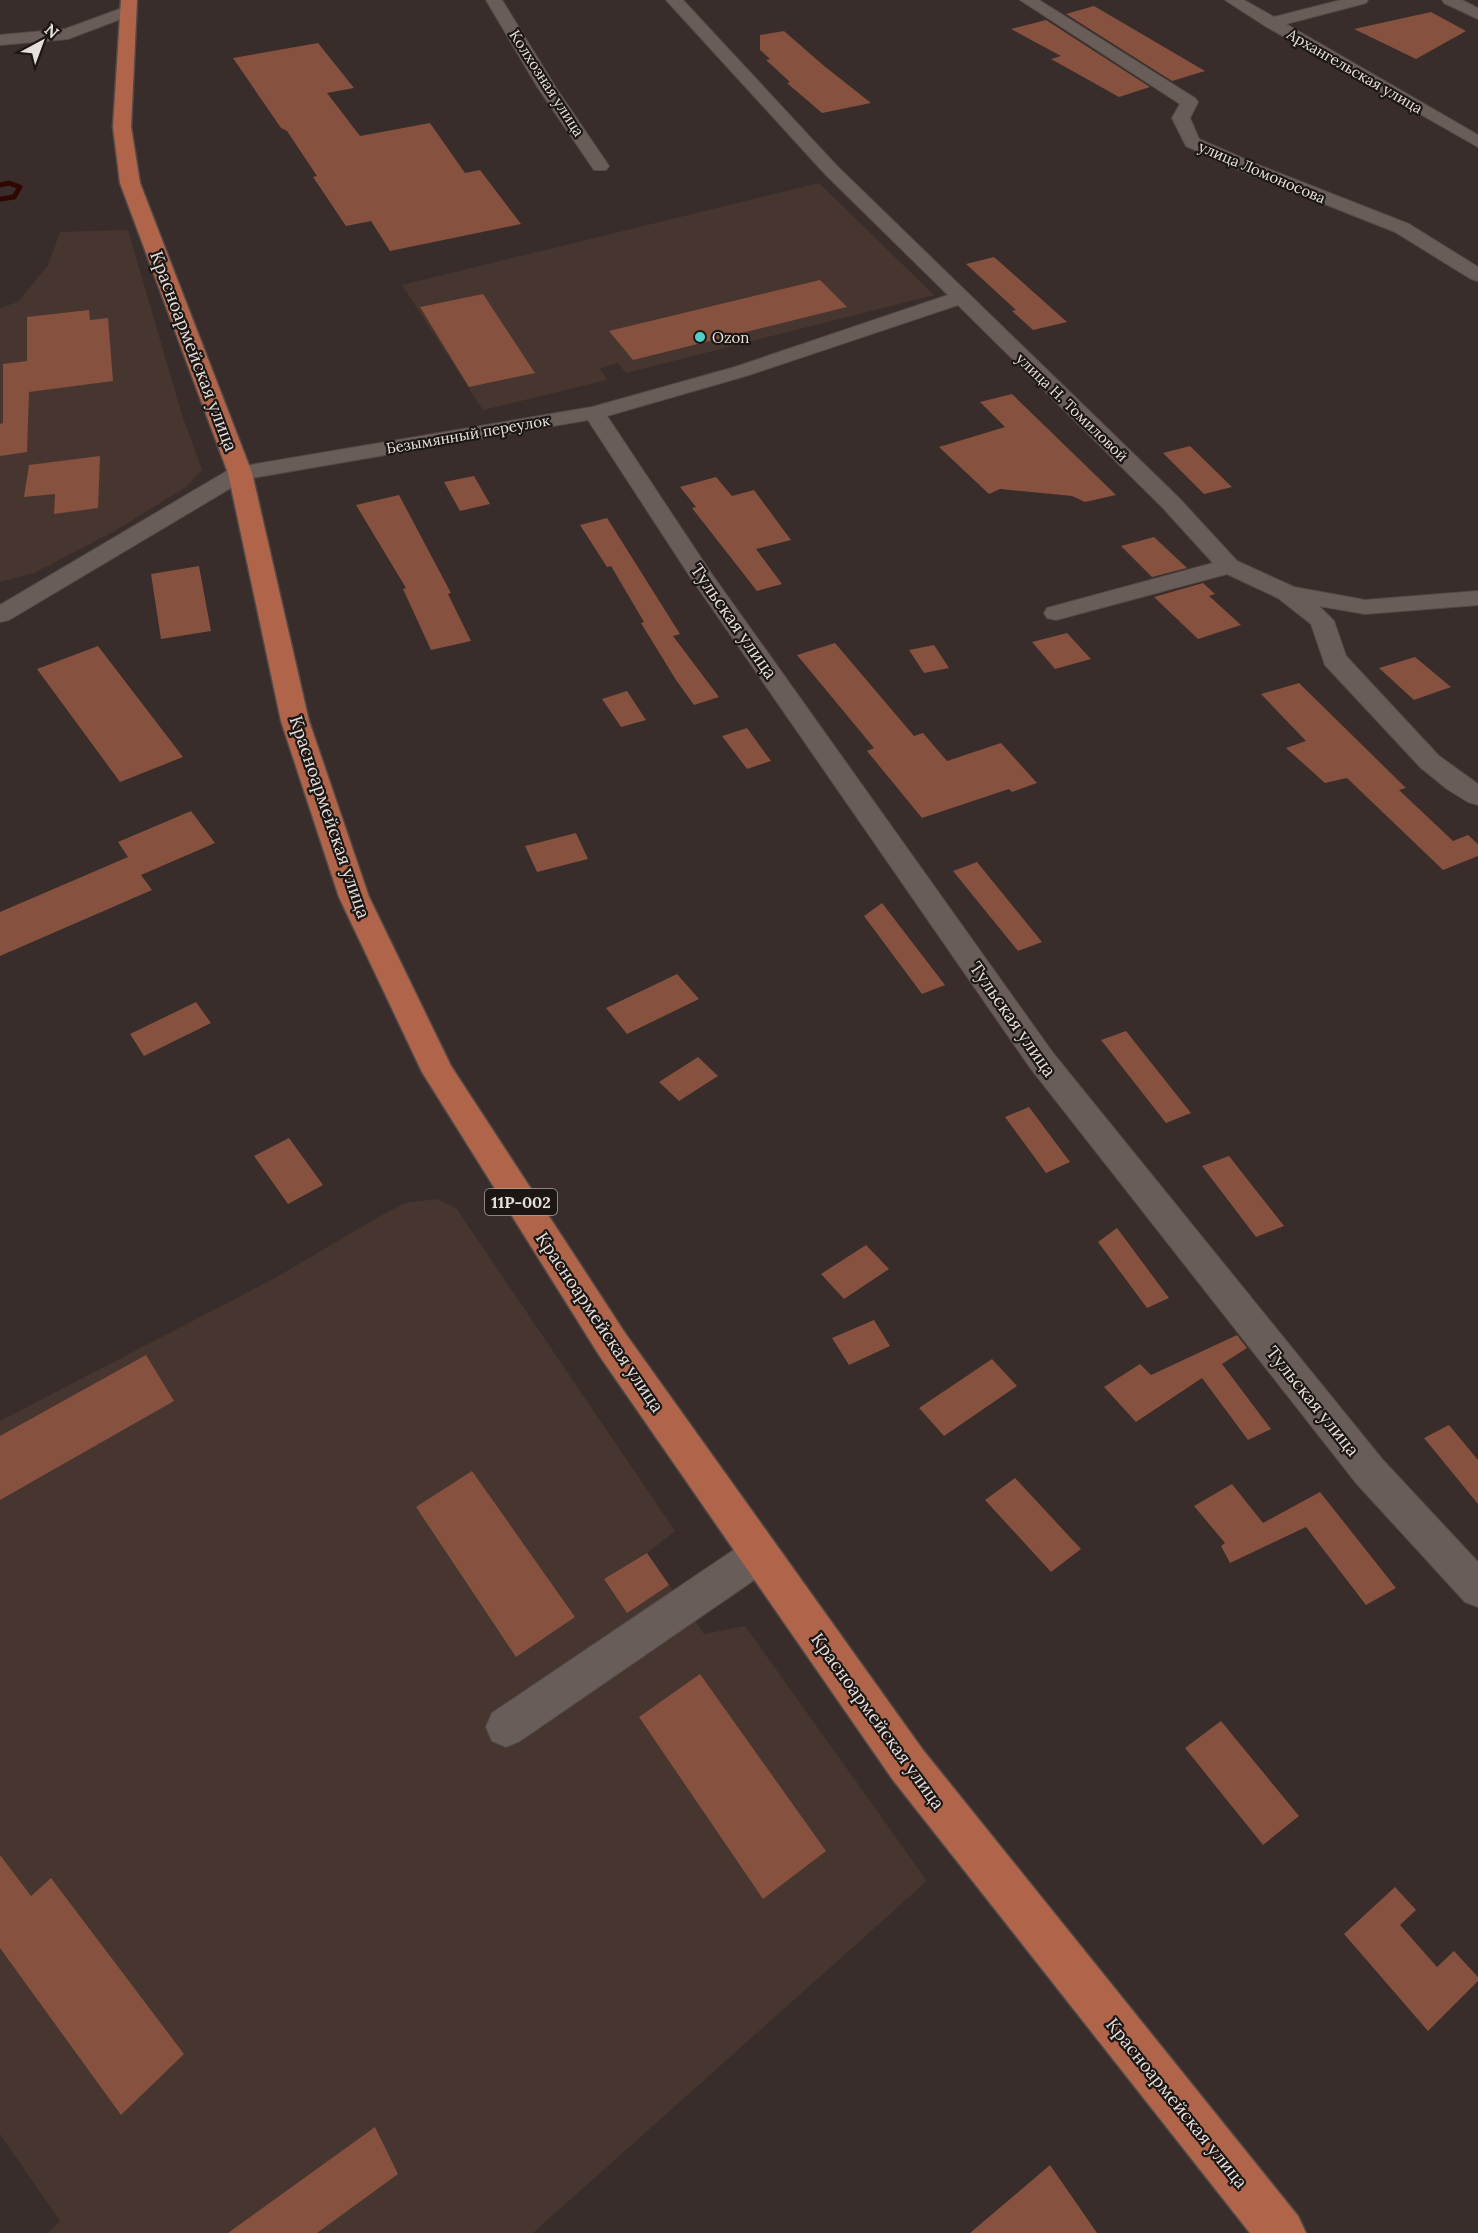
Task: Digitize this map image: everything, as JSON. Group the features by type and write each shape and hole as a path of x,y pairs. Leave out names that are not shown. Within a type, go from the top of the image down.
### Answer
{"main road":[{"name":"Красноармейская улица","path":"120,27 122,127 130,183 240,473 298,732 354,897 438,1072 612,1344 908,1765 1281,2233"}],"street":[{"name":"Колхозная улица","path":"494,0 547,88 600,166"},
{"name":"улица Н. Томиловой","path":"675,0 831,170 1171,503 1229,567 1287,593 1322,621 1334,659 1430,762 1456,783 1477,795"},
{"name":"улица Ломоносова","path":"1028,0 1189,102 1181,118 1192,142 1250,168 1402,228 1478,275"},
{"name":"Архангельская улица","path":"1233,0 1478,142"},
{"path":"1271,23 1360,0"},
{"path":"1450,0 1478,14"},
{"path":"68,34 120,27"},
{"path":"0,40 120,27"},
{"name":"Безымянный переулок","path":"0,615 240,473 594,413 742,371 960,298"},
{"name":"Тульская улица","path":"594,413 701,575 1042,1061 1369,1471 1478,1589"},
{"path":"1056,613 1229,567"},
{"path":"1287,593 1365,607 1478,598"},
{"path":"506,1727 760,1554"}],"shaded area":[{"path":"819,183 934,295 626,373 618,363 600,368 607,380 483,410 402,285"},
{"path":"128,230 182,415 202,470 186,487 113,532 34,573 0,582 0,308 18,302 48,265 60,232"},
{"path":"437,1199 456,1208 675,1531 647,1553 704,1634 745,1626 927,1881 533,2233 48,2233 60,2221 0,2134 0,1421 275,1278 382,1215 406,1203"}],"building":[{"path":"1094,6 1205,71 1172,81 1066,14"},
{"path":"1431,12 1466,31 1416,59 1354,29"},
{"path":"1046,20 1150,87 1119,97 1051,59 1061,56 1011,29"},
{"path":"784,31 871,103 822,113 787,83 790,82 766,60 770,59 760,50 760,35"},
{"path":"318,43 354,88 327,93 360,136 430,123 465,173 480,170 521,224 390,251 371,221 346,226 313,177 317,176 287,131 281,128 233,58"},
{"path":"994,257 1067,322 1033,330 1012,311 1016,310 966,264"},
{"path":"820,280 847,307 633,360 609,331"},
{"path":"483,294 535,373 469,387 420,307"},
{"path":"89,310 90,320 108,318 113,381 29,392 27,452 0,456 0,424 3,423 3,364 27,361 27,317"},
{"path":"1012,394 1116,495 1085,502 1072,496 1000,489 989,494 939,447 1005,427 980,402"},
{"path":"1190,446 1232,487 1204,494 1163,453"},
{"path":"100,456 98,508 54,514 55,494 24,497 29,465"},
{"path":"474,476 490,504 460,511 444,482"},
{"path":"716,477 732,496 754,490 791,540 756,549 782,584 757,591 692,508 696,507 680,487"},
{"path":"399,495 451,593 448,594 471,641 431,650 403,589 406,588 356,505"},
{"path":"607,518 680,634 673,636 719,697 694,705 641,623 644,622 611,566 607,567 580,525"},
{"path":"1154,537 1187,568 1152,577 1121,546"},
{"path":"199,566 211,631 161,639 151,574"},
{"path":"1203,583 1215,594 1209,596 1241,625 1198,639 1154,597"},
{"path":"1067,633 1091,659 1055,669 1032,642"},
{"path":"835,643 914,736 923,733 947,761 1001,743 1037,783 1012,792 1009,789 922,818 867,751 874,748 797,655"},
{"path":"934,645 949,668 924,673 909,650"},
{"path":"98,646 183,757 120,782 37,669"},
{"path":"1415,657 1451,687 1414,700 1379,668"},
{"path":"1299,683 1406,788 1399,790 1453,841 1468,835 1478,844 1478,856 1443,870 1347,778 1325,783 1286,748 1306,741 1261,694"},
{"path":"627,691 646,720 621,727 602,699"},
{"path":"747,728 771,761 747,769 722,736"},
{"path":"191,811 215,843 141,875 152,890 0,956 0,912 128,857 118,842"},
{"path":"576,833 588,859 537,872 525,846"},
{"path":"977,862 1042,942 1018,951 953,871"},
{"path":"882,903 945,985 922,994 864,916"},
{"path":"677,974 699,999 627,1034 606,1008"},
{"path":"196,1002 211,1023 144,1056 130,1034"},
{"path":"1126,1031 1191,1113 1166,1123 1101,1040"},
{"path":"698,1057 718,1076 679,1101 659,1082"},
{"path":"1029,1107 1070,1162 1046,1173 1005,1117"},
{"path":"289,1138 323,1185 288,1204 254,1156"},
{"path":"1229,1156 1284,1226 1256,1237 1202,1166"},
{"path":"1117,1228 1169,1298 1147,1308 1098,1242"},
{"path":"866,1245 889,1269 844,1299 821,1274"},
{"path":"874,1320 890,1346 849,1365 832,1338"},
{"path":"1237,1335 1247,1348 1222,1364 1271,1429 1248,1440 1202,1378 1136,1422 1104,1387 1140,1364 1151,1375"},
{"path":"146,1355 174,1401 0,1500 0,1436"},
{"path":"992,1359 1017,1386 944,1436 919,1408"},
{"path":"1449,1425 1478,1460 1478,1504 1424,1438"},
{"path":"472,1471 575,1617 516,1657 416,1507"},
{"path":"1015,1478 1081,1549 1051,1572 985,1500"},
{"path":"1232,1484 1263,1523 1320,1492 1396,1588 1366,1605 1306,1527 1230,1563 1221,1546 1225,1543 1194,1506"},
{"path":"647,1553 669,1585 627,1613 604,1579"},
{"path":"700,1674 826,1851 763,1899 639,1717"},
{"path":"1221,1721 1299,1816 1263,1845 1185,1748"},
{"path":"0,1855 31,1896 51,1878 184,2054 121,2115 0,1948"},
{"path":"1395,1887 1416,1910 1400,1925 1437,1967 1454,1951 1478,1977 1478,1981 1428,2031 1344,1934"},
{"path":"375,2127 398,2174 317,2233 228,2233"},
{"path":"1050,2165 1097,2233 970,2233"}],"waterway":[{"path":"0,185 9,183 20,187 14,197 0,199"}],"place":[{"name":"Ozon","path":"700,337"}]}
